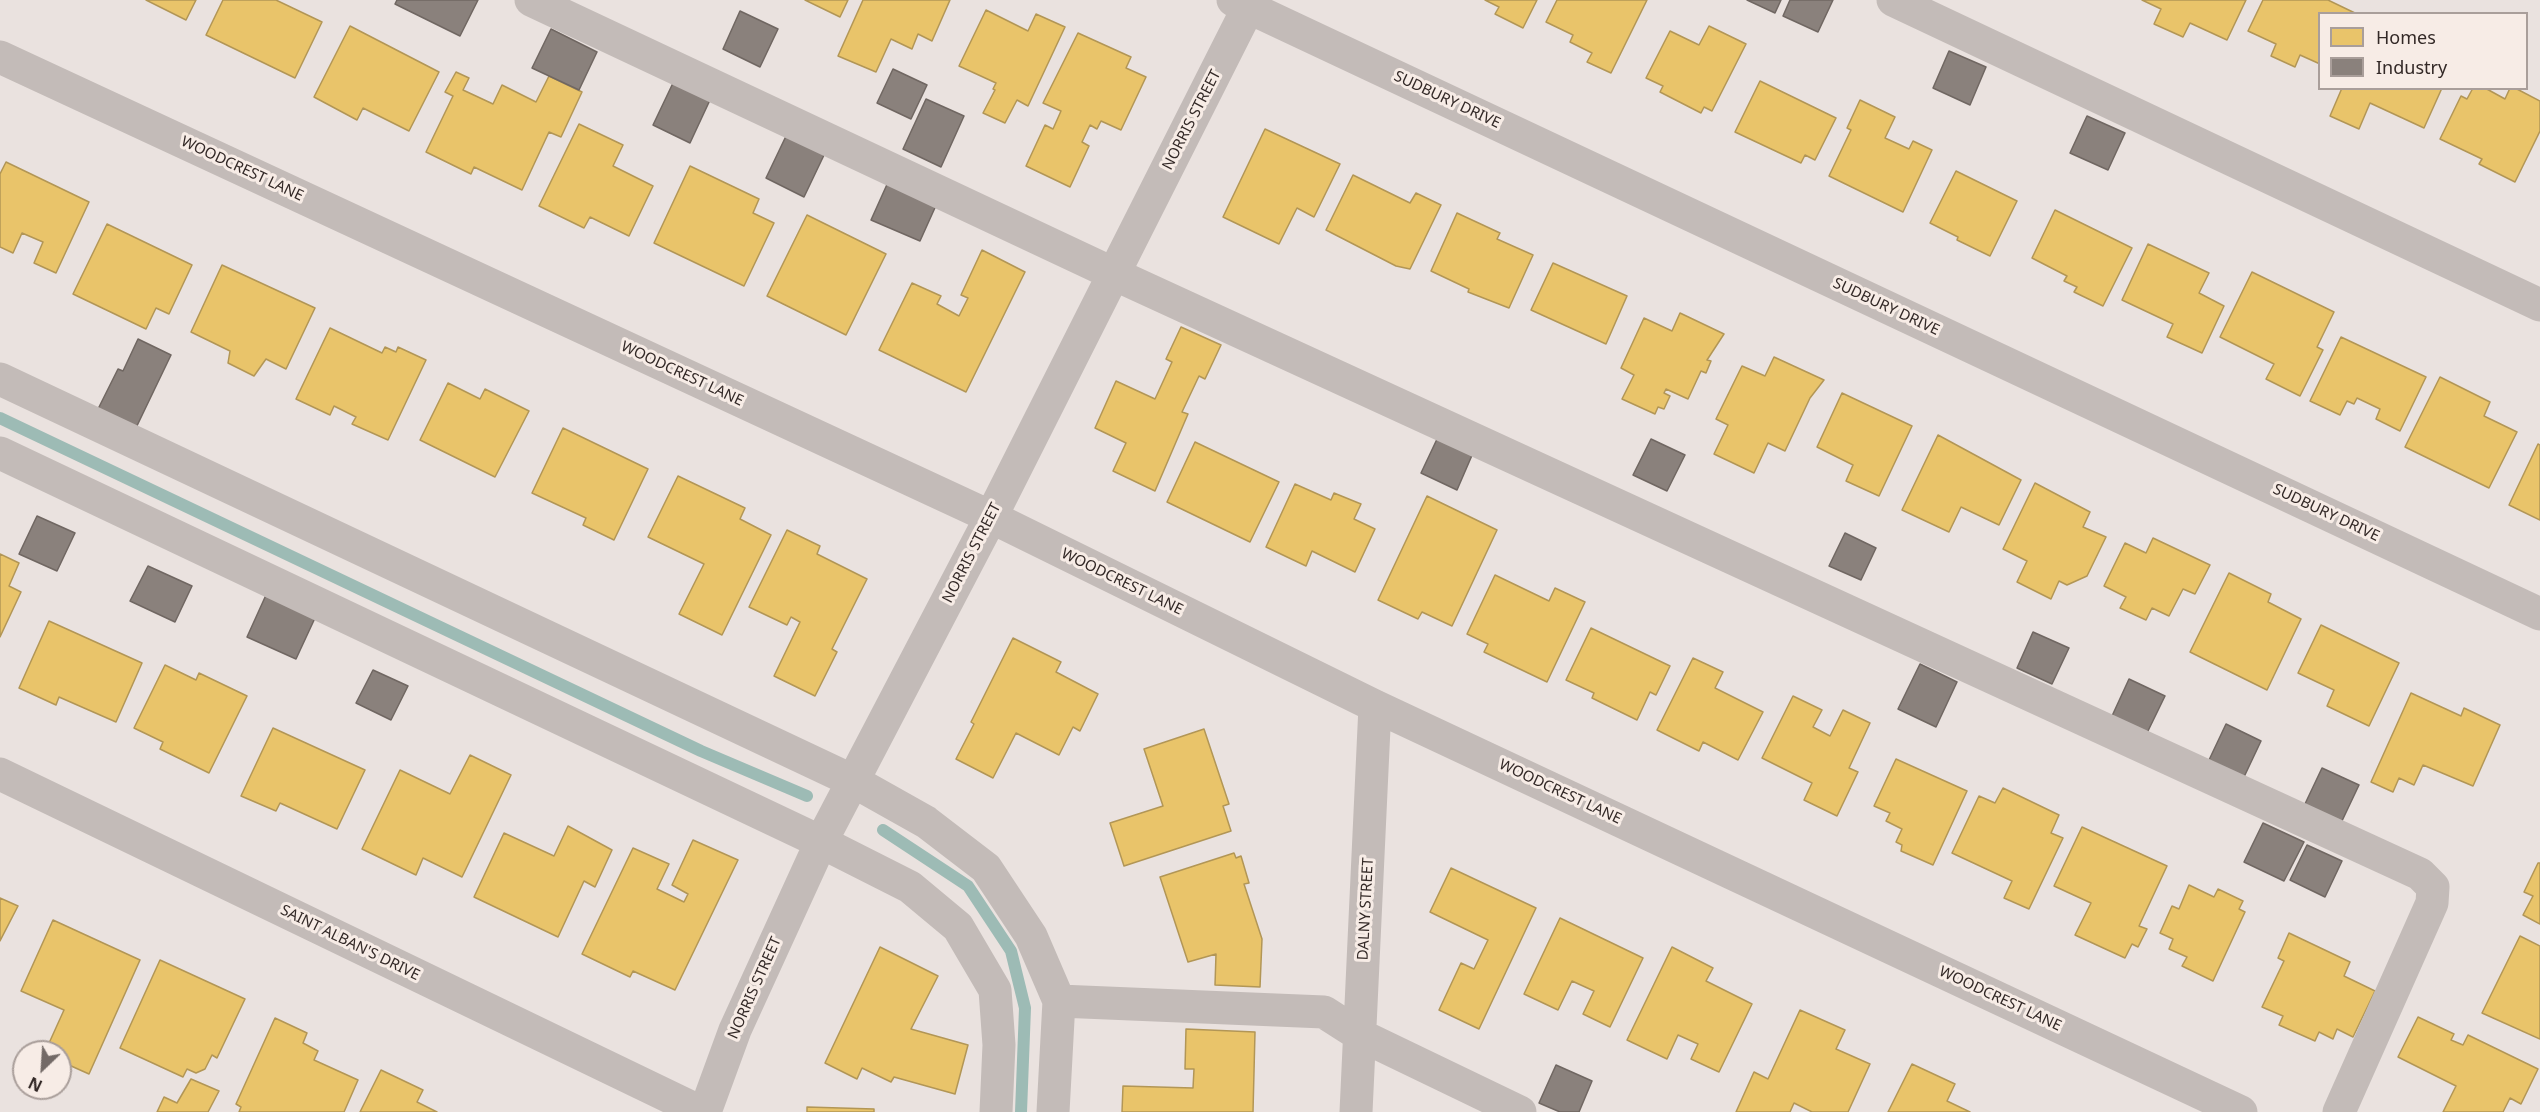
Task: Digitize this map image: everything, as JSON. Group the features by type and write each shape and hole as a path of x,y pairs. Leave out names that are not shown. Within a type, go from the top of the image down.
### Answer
{"street":[{"path":"531,0 1114,274 2420,874 2433,887 2432,903 2339,1112"},
{"path":"1893,0 2540,305"},
{"name":"NORRIS STREET","path":"703,1112 735,1030 821,842 991,517 1114,274 1245,2"},
{"name":"SUDBURY DRIVE","path":"1245,2 2540,614"},
{"name":"WOODCREST LANE","path":"0,57 991,517 1375,706 2226,1109"},
{"path":"0,380 853,780 926,822 986,868 1031,936 1059,1001 1053,1112"},
{"path":"0,453 821,842 910,887 958,927 995,990 999,1045 996,1112"},
{"name":"DALNY STREET","path":"1356,1112 1375,706"},
{"name":"SAINT ALBAN'S DRIVE","path":"0,774 703,1112"},
{"path":"1059,1001 1324,1012 1360,1035 1520,1112"}],"building: Homes":[{"path":"146,0 196,0 186,20"},
{"path":"223,0 276,0 322,22 295,78 206,35"},
{"path":"805,0 848,0 840,17"},
{"path":"863,0 950,0 932,41 918,34 912,49 891,39 876,72 838,56"},
{"path":"1485,0 1537,0 1523,28 1495,14 1499,7"},
{"path":"1557,0 1647,0 1611,73 1587,62 1592,53 1570,42 1573,35 1546,22"},
{"path":"2142,0 2246,0 2227,40 2190,23 2183,37 2154,24 2161,9"},
{"path":"2263,0 2328,0 2353,12 2318,12 2318,63 2300,55 2295,67 2271,56 2276,44 2248,31"},
{"path":"986,10 1028,31 1036,14 1065,27 1028,106 1017,100 1005,123 983,113 995,90 993,89 996,83 959,66"},
{"path":"350,26 439,72 409,131 363,108 357,120 314,97"},
{"path":"1709,26 1746,44 1712,111 1704,107 1701,113 1660,92 1663,86 1646,78 1670,31 1699,45"},
{"path":"1078,33 1131,57 1126,68 1146,77 1121,130 1101,121 1097,129 1090,125 1082,142 1089,146 1070,187 1026,166 1045,125 1053,129 1061,111 1043,103"},
{"path":"456,72 469,78 463,90 493,104 502,85 536,102 549,76 582,92 561,137 549,132 522,190 474,167 471,174 426,152 453,96 445,92"},
{"path":"1760,81 1836,118 1815,160 1805,155 1801,163 1735,132"},
{"path":"2341,90 2441,90 2424,128 2370,103 2359,129 2330,116"},
{"path":"2472,90 2489,90 2505,99 2509,90 2519,90 2540,101 2540,131 2515,182 2479,164 2482,159 2440,139 2461,96 2467,99"},
{"path":"1860,100 1895,117 1885,138 1909,149 1913,141 1932,150 1903,212 1829,176 1851,130 1847,128"},
{"path":"579,124 623,145 613,166 653,186 629,236 590,217 584,228 539,206"},
{"path":"1265,129 1340,164 1314,217 1297,208 1279,244 1223,217"},
{"path":"6,162 89,202 56,273 34,263 43,242 22,233 13,253 0,247 0,174"},
{"path":"690,166 759,199 753,213 774,223 744,286 654,243"},
{"path":"1956,171 2017,201 1990,256 1957,240 1958,237 1930,223"},
{"path":"1353,175 1410,203 1416,193 1441,205 1410,269 1396,266 1326,230"},
{"path":"2055,210 2132,248 2103,306 2074,292 2077,287 2064,281 2067,276 2032,258"},
{"path":"1457,213 1500,233 1497,239 1533,255 1509,308 1468,292 1469,289 1431,271"},
{"path":"807,215 886,254 846,335 767,296"},
{"path":"107,224 192,265 169,314 156,308 146,329 73,294"},
{"path":"2148,244 2209,273 2199,293 2224,306 2202,353 2167,337 2173,324 2122,300"},
{"path":"982,250 1025,272 966,392 879,350 912,283 941,296 937,304 959,316 968,298 961,295"},
{"path":"1553,263 1627,296 1606,344 1531,310"},
{"path":"222,265 315,308 286,369 266,359 254,376 228,363 230,351 191,332"},
{"path":"2252,272 2334,312 2317,347 2323,350 2300,396 2266,379 2274,364 2220,337"},
{"path":"1680,313 1724,334 1707,360 1711,361 1706,373 1701,371 1688,399 1666,389 1664,393 1670,396 1664,409 1658,407 1655,414 1622,399 1634,375 1621,368 1644,318 1672,331"},
{"path":"1181,327 1221,345 1205,379 1199,376 1182,412 1188,414 1155,491 1113,471 1126,443 1095,428 1116,381 1155,399 1172,362 1166,359"},
{"path":"330,328 382,353 385,347 396,352 398,347 426,360 388,440 352,424 356,417 334,406 330,415 296,399"},
{"path":"2341,337 2426,377 2400,431 2376,419 2380,409 2357,398 2354,404 2347,401 2340,415 2310,401"},
{"path":"1774,357 1824,380 1810,398 1785,451 1768,443 1754,473 1714,454 1728,425 1716,419 1742,366 1765,376"},
{"path":"2440,377 2490,402 2484,416 2517,432 2489,488 2405,447"},
{"path":"448,383 480,399 485,389 529,411 495,477 420,440"},
{"path":"1842,393 1912,426 1879,496 1846,481 1853,465 1817,447"},
{"path":"563,428 648,469 614,540 583,525 586,518 532,493"},
{"path":"1938,435 2021,480 1999,525 1961,507 1949,532 1902,510"},
{"path":"1195,442 1279,482 1250,542 1167,502"},
{"path":"2538,444 2540,445 2540,520 2509,505"},
{"path":"678,476 745,508 740,519 771,535 722,635 679,614 704,564 648,537"},
{"path":"2035,483 2090,512 2083,527 2106,537 2087,576 2067,585 2059,581 2051,599 2017,582 2027,561 2003,549"},
{"path":"1295,484 1331,500 1334,493 1361,504 1354,519 1375,529 1355,572 1312,551 1306,566 1266,547"},
{"path":"1427,496 1497,530 1452,626 1422,612 1418,619 1378,600"},
{"path":"787,530 820,546 817,554 867,579 832,649 837,652 815,696 774,676 800,622 791,617 787,625 749,607"},
{"path":"2153,538 2210,565 2195,594 2183,589 2169,616 2152,608 2146,620 2120,608 2126,597 2104,586 2125,543 2146,553"},
{"path":"0,554 19,563 9,586 21,592 0,637"},
{"path":"2229,573 2271,594 2268,602 2301,619 2267,690 2190,652"},
{"path":"1495,575 1549,601 1555,588 1585,602 1547,682 1484,652 1488,644 1467,634"},
{"path":"49,621 142,663 116,722 59,697 56,705 19,688"},
{"path":"2321,625 2399,663 2369,726 2327,706 2334,690 2298,673"},
{"path":"1591,628 1670,666 1656,695 1650,692 1637,720 1592,698 1594,693 1566,680"},
{"path":"1013,638 1061,662 1056,672 1098,694 1080,731 1073,727 1059,755 1016,733 993,778 956,759 974,724 971,722"},
{"path":"1693,658 1723,672 1715,688 1763,712 1738,760 1703,742 1699,751 1657,730"},
{"path":"165,665 196,680 199,673 247,696 209,773 160,749 163,742 134,728"},
{"path":"2411,693 2461,716 2464,708 2500,725 2473,786 2423,765 2414,785 2399,778 2393,792 2371,782"},
{"path":"1793,696 1822,710 1813,727 1830,736 1843,710 1870,723 1849,768 1858,772 1837,816 1804,800 1812,783 1762,758"},
{"path":"273,728 365,770 337,829 280,803 276,811 241,796"},
{"path":"1204,729 1229,804 1223,806 1231,831 1124,866 1110,823 1163,806 1144,749"},
{"path":"470,755 511,775 462,877 423,858 416,875 362,849 400,770 450,794"},
{"path":"1896,759 1967,791 1933,865 1901,851 1902,845 1896,842 1902,829 1886,821 1890,813 1874,806"},
{"path":"2003,788 2059,815 2051,833 2063,838 2029,909 2004,898 2012,881 1952,853 1979,796 1995,803"},
{"path":"568,826 612,850 595,887 584,881 558,937 474,897 504,833 554,856"},
{"path":"2082,827 2167,866 2139,926 2147,929 2138,947 2132,944 2125,958 2075,935 2091,903 2054,886"},
{"path":"693,840 738,860 675,990 633,971 630,977 582,954 633,848 669,864 657,889 684,902 688,894 672,885"},
{"path":"1234,853 1236,858 1241,856 1249,883 1244,884 1262,939 1260,987 1215,985 1216,954 1188,962 1160,877"},
{"path":"2540,863 2540,924 2523,915 2533,896 2524,892"},
{"path":"1451,868 1536,908 1479,1029 1439,1010 1461,963 1474,969 1488,940 1430,912"},
{"path":"2189,885 2214,897 2218,889 2243,901 2239,909 2245,912 2213,981 2182,966 2187,957 2169,949 2173,939 2160,933 2172,906 2179,909"},
{"path":"0,898 18,906 0,941"},
{"path":"1560,918 1643,958 1610,1027 1583,1014 1594,991 1572,981 1558,1010 1524,994"},
{"path":"53,920 140,960 89,1074 72,1066 72,1040 50,1040 64,1010 21,991"},
{"path":"2289,933 2350,962 2344,976 2375,991 2353,1037 2337,1029 2333,1039 2319,1032 2315,1041 2279,1025 2283,1016 2262,1007 2284,961 2278,958"},
{"path":"2520,936 2540,946 2540,1039 2482,1013"},
{"path":"880,947 938,976 911,1029 968,1045 955,1094 894,1077 891,1082 862,1068 857,1079 825,1063"},
{"path":"1672,947 1713,968 1706,981 1752,1004 1719,1072 1691,1059 1698,1044 1678,1035 1667,1059 1627,1040"},
{"path":"160,960 245,999 217,1058 212,1055 205,1069 196,1073 187,1069 183,1077 120,1048"},
{"path":"1800,1010 1845,1030 1836,1049 1870,1064 1848,1112 1812,1112 1794,1103 1790,1112 1736,1112 1754,1072 1768,1079"},
{"path":"2418,1017 2454,1034 2451,1040 2463,1045 2468,1035 2538,1069 2521,1104 2510,1098 2503,1112 2443,1112 2456,1086 2398,1057"},
{"path":"275,1018 307,1033 303,1043 318,1051 314,1060 358,1080 344,1112 239,1112 241,1107 236,1104"},
{"path":"1186,1029 1255,1032 1253,1112 1122,1112 1123,1086 1193,1088 1194,1069 1185,1069"},
{"path":"1912,1064 1955,1084 1947,1101 1970,1112 1888,1112"},
{"path":"381,1070 423,1090 417,1102 437,1112 360,1112"},
{"path":"191,1079 219,1091 208,1112 157,1112 164,1097 177,1103"},
{"path":"807,1107 874,1109 874,1112 807,1112"}],"building: Industry":[{"path":"397,0 478,0 460,36 395,4"},
{"path":"1747,0 1781,0 1775,13"},
{"path":"1790,0 1833,0 1818,32 1783,16"},
{"path":"740,11 778,29 760,67 723,49"},
{"path":"551,29 597,52 579,90 532,68"},
{"path":"1949,51 1986,67 1970,105 1933,88"},
{"path":"893,69 927,85 911,119 877,103"},
{"path":"673,83 710,100 690,143 653,125"},
{"path":"926,99 964,116 941,167 903,149"},
{"path":"2087,116 2125,133 2108,170 2070,153"},
{"path":"787,134 825,153 804,197 766,178"},
{"path":"889,180 938,201 920,241 871,220"},
{"path":"138,339 171,355 134,432 96,413 118,369 123,371"},
{"path":"1438,437 1473,453 1457,490 1421,473"},
{"path":"1651,439 1685,455 1667,491 1633,475"},
{"path":"37,516 75,533 57,571 19,554"},
{"path":"1845,533 1876,548 1861,580 1829,566"},
{"path":"148,566 192,586 175,622 130,601"},
{"path":"266,595 315,618 296,659 247,637"},
{"path":"2033,632 2069,648 2052,684 2017,668"},
{"path":"1920,664 1957,682 1936,727 1898,709"},
{"path":"373,670 408,686 391,720 356,703"},
{"path":"2129,679 2165,696 2147,733 2112,716"},
{"path":"2226,724 2261,741 2244,777 2209,760"},
{"path":"2322,768 2359,785 2341,823 2304,806"},
{"path":"2263,823 2304,842 2284,881 2244,862"},
{"path":"2307,845 2342,861 2325,897 2290,880"},
{"path":"1556,1065 1592,1081 1579,1112 1560,1112 1539,1103"}],"waterway":[{"path":"0,418 701,751 807,796"},
{"path":"883,830 968,886 1011,951 1025,1008 1021,1112"}]}
